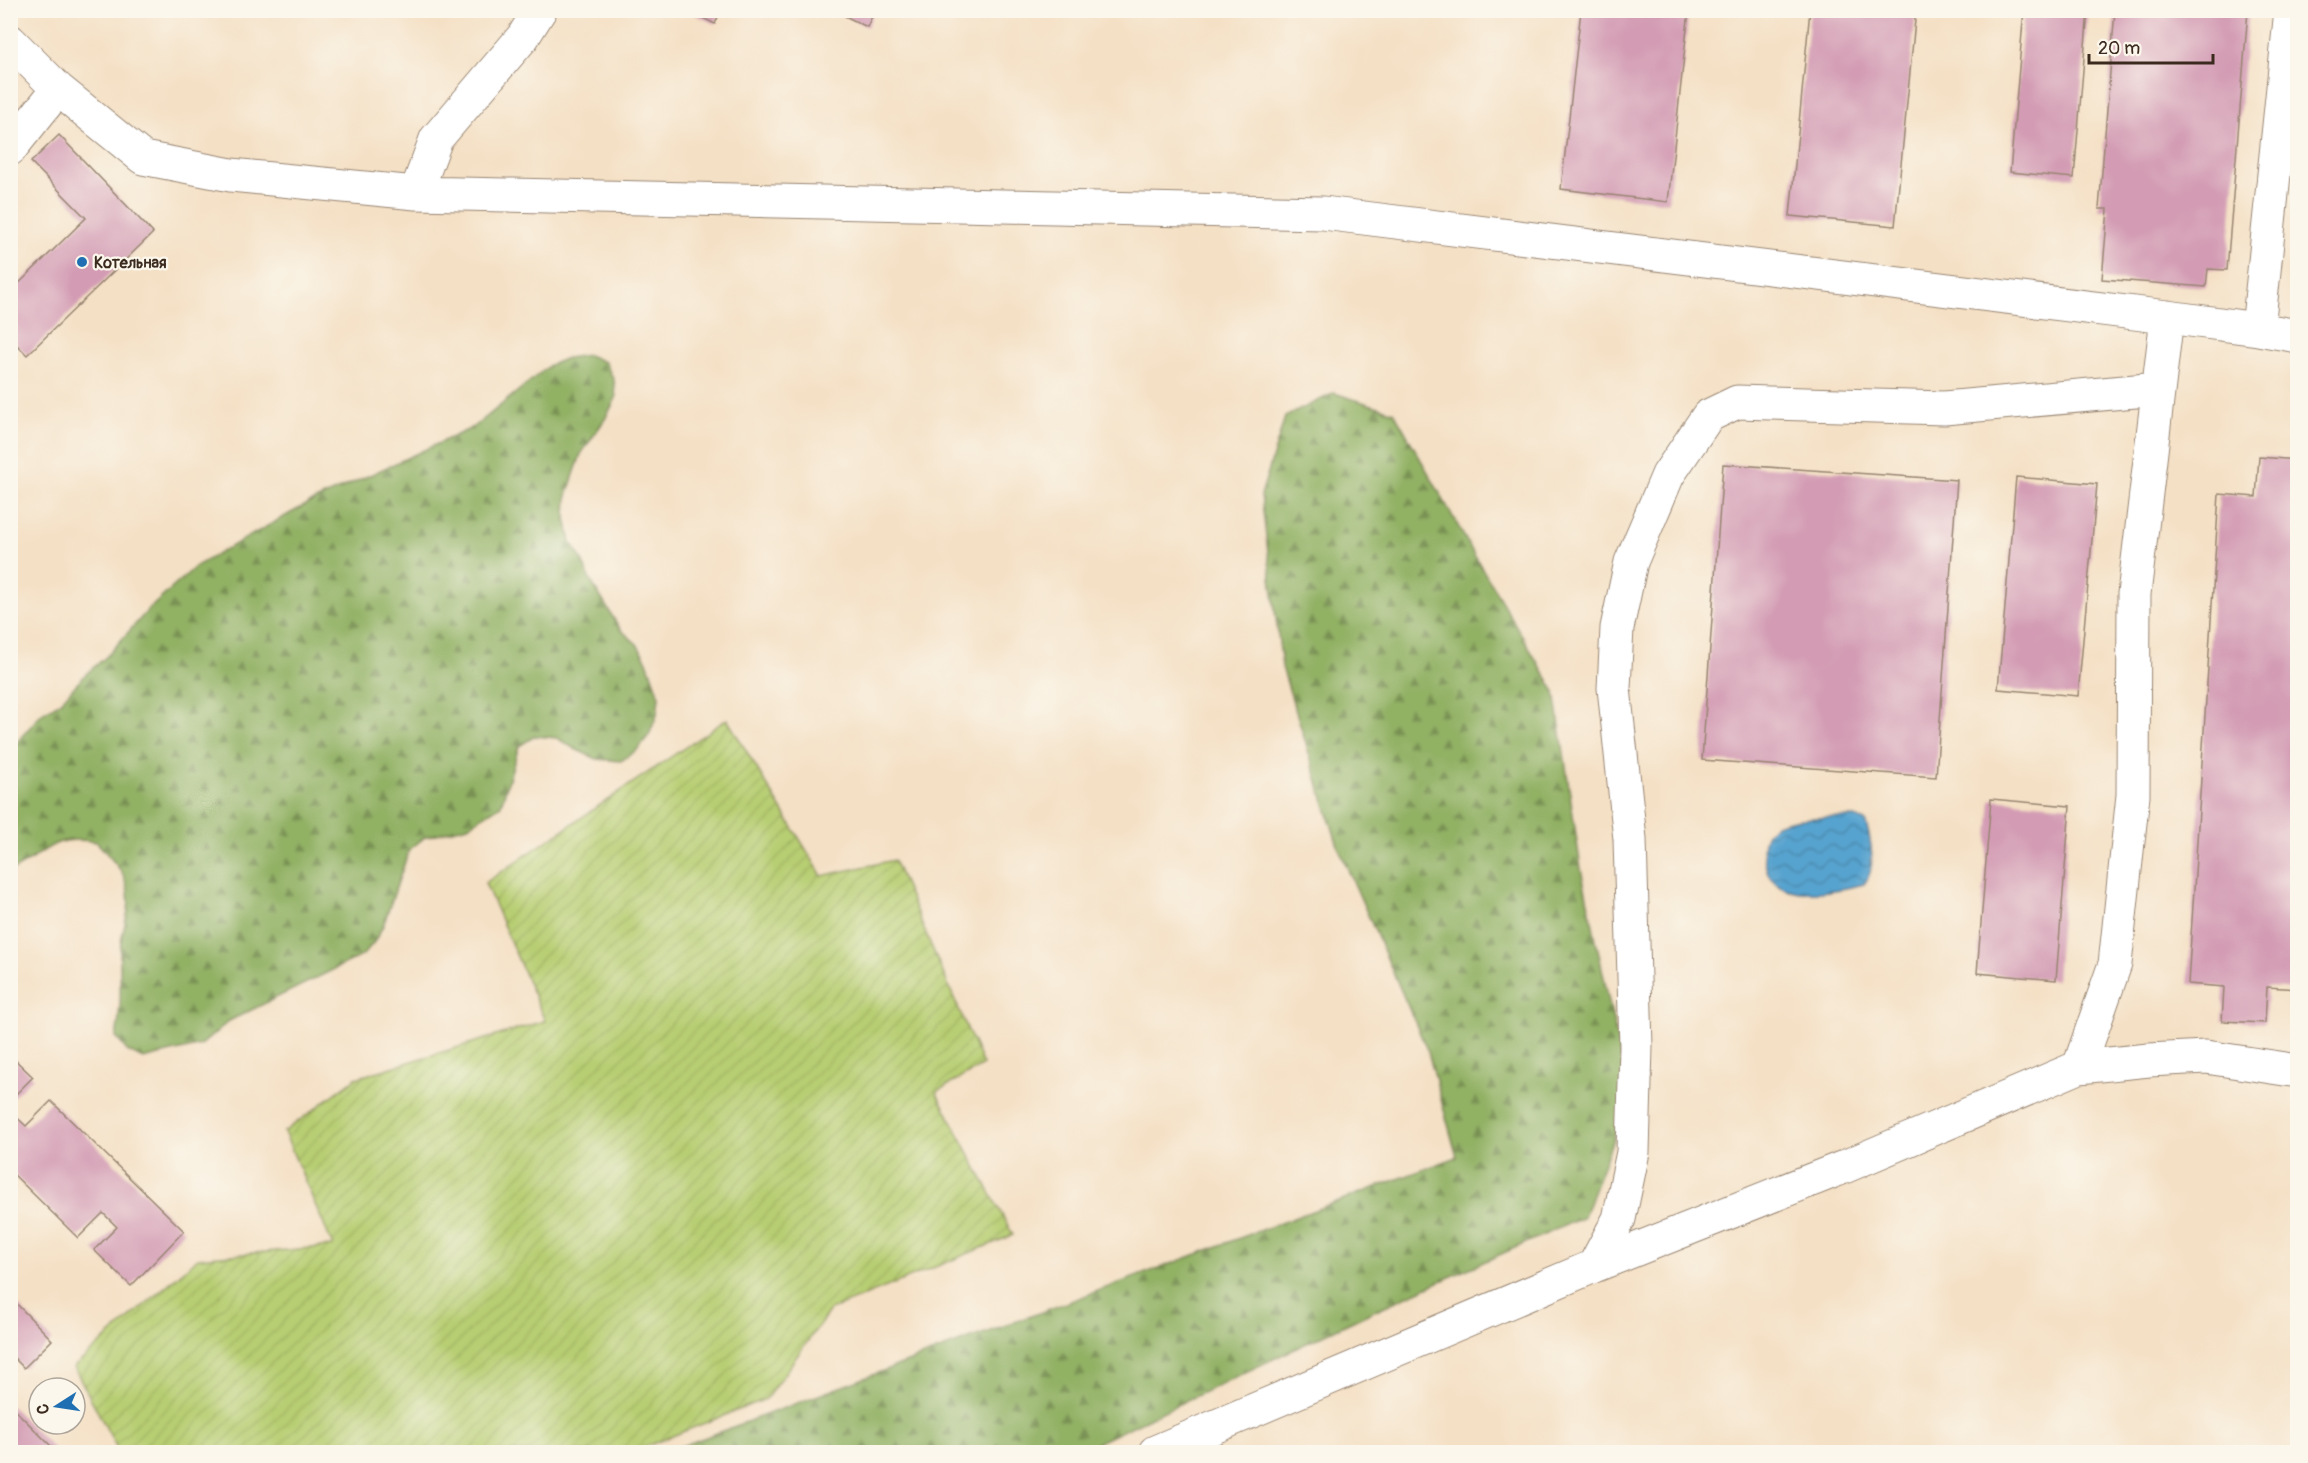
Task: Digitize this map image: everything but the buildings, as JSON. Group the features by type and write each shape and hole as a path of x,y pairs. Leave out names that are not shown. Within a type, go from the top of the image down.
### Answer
{"street":[{"path":"416,193 436,139 523,37 540,10"},
{"path":"2259,329 2291,10"},
{"path":"10,41 58,89 143,158 231,175 416,193 1323,213 2167,317 2298,336"},
{"path":"10,149 58,89"},
{"path":"2079,1067 2115,964 2133,795 2134,594 2167,317"},
{"path":"1594,1266 1619,1219 1633,1152 1636,1047 1630,862 1614,688 1617,628 1631,562 1668,475 1708,416 1737,402 1944,408 2158,389"},
{"path":"1155,1452 1594,1266 1844,1167 2079,1067 2206,1057 2298,1071"}],"green space":[{"path":"588,355 605,362 614,380 616,398 605,419 581,454 567,495 566,518 571,542 589,578 620,629 637,644 647,661 659,696 657,715 649,735 637,750 621,761 597,759 557,738 535,736 519,746 501,805 468,826 425,837 409,850 383,926 363,955 229,1021 201,1045 143,1059 127,1051 116,1037 120,1005 121,942 129,898 123,875 97,842 81,840 59,843 11,871 11,749 42,713 59,703 87,673 107,656 148,610 196,566 307,504 474,427 550,365 567,358"},
{"path":"1334,393 1394,412 1555,692 1581,869 1629,1096 1584,1217 1376,1310 1078,1452 666,1452 1457,1157 1428,1052 1339,849 1282,667 1261,495 1285,417"},
{"path":"727,719 822,876 894,860 983,1065 936,1092 1013,1235 830,1310 766,1399 632,1452 119,1452 87,1392 87,1376 79,1376 74,1367 198,1258 333,1246 284,1132 356,1078 545,1021 485,883"}],"water":[{"path":"1855,817 1865,821 1871,844 1872,862 1864,884 1828,891 1802,892 1779,885 1770,876 1763,848 1764,840 1773,827 1801,819"}],"place":[{"name":"Котельная","path":"82,262"}]}
